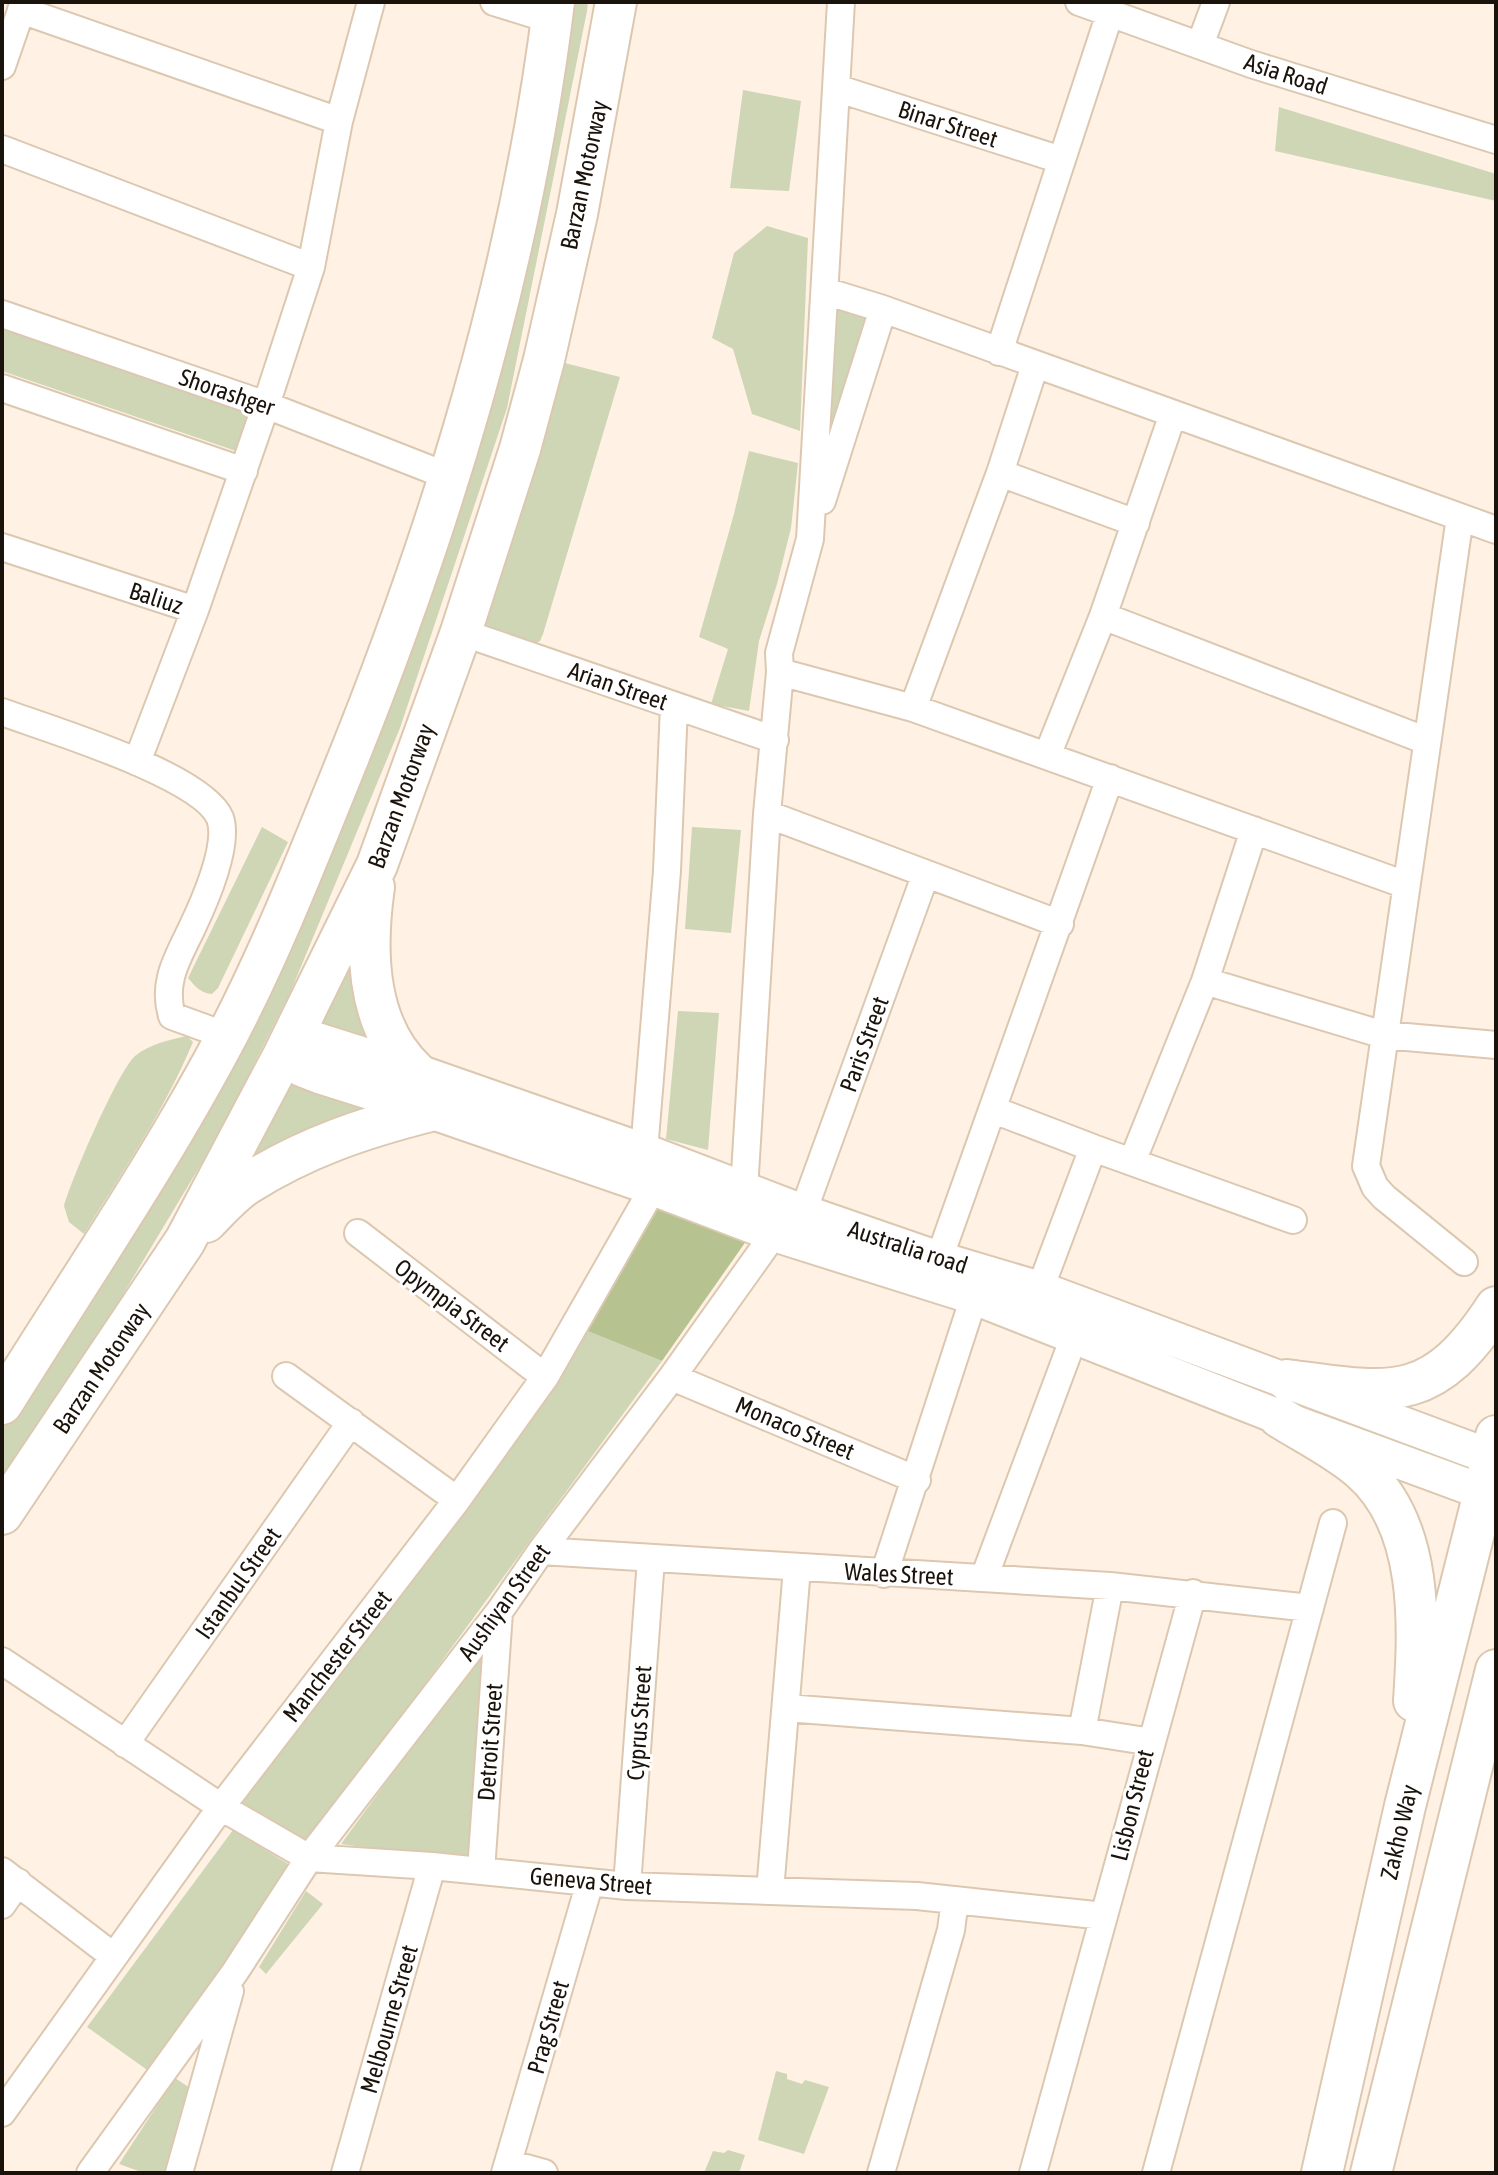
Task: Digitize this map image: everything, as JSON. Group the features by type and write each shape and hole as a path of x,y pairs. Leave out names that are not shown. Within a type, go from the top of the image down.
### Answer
{"highway":[{"name":"Barzan Motorway","path":"2,1514 185,1241 283,1056 377,865 461,632 520,449 544,360 580,200 616,2"},
{"path":"2,1404 135,1193 227,1036 302,871 363,723 450,477 483,366 536,123 553,11"},
{"path":"377,865 370,926 370,979 384,1025 403,1059 415,1071"},
{"path":"185,1241 244,1186 309,1150 361,1128 430,1111"},
{"path":"1283,1398 1400,1389 1424,1381 1445,1367 1470,1342 1496,1307"},
{"path":"1283,1398 1379,1490 1396,1516 1405,1542 1411,1567 1417,1663 1405,1806"},
{"name":"Zakho Way","path":"1322,2173 1405,1806 1493,1468"},
{"path":"1371,2173 1496,1670"},
{"path":"1458,1820 1496,1733"}],"main road":[{"name":"Australia road","path":"1283,1398 1040,1289 939,1259 803,1212 644,1151 415,1071 317,1040 302,1049 298,1057 301,1069 319,1076 653,1188 774,1234 974,1297 1074,1337 1283,1398 1493,1468"}],"street":[{"name":"Baliuz","path":"2,547 195,610 311,267 339,121 371,2"},
{"path":"494,2 553,11"},
{"path":"810,539 841,2"},
{"name":"Asia Road","path":"1079,2 1251,64 1496,140"},
{"path":"1200,45 1216,2"},
{"path":"2,66 23,6 339,121"},
{"path":"999,352 1110,13"},
{"name":"Binar Street","path":"836,88 1061,160"},
{"path":"2,149 311,267"},
{"path":"825,291 883,309 1496,530"},
{"path":"744,1190 779,653 810,539 883,309"},
{"name":"Shorashger","path":"2,314 266,405 450,477"},
{"path":"913,708 1000,473 1035,365"},
{"path":"2,388 244,471"},
{"path":"1047,756 1103,616 1173,414"},
{"path":"1000,473 1136,523"},
{"path":"1460,517 1366,1166 1375,1187 1384,1197 1464,1262"},
{"path":"137,762 195,610"},
{"path":"1103,616 1427,741"},
{"name":"Arian Street","path":"461,632 775,740"},
{"path":"780,672 913,708 1406,885"},
{"path":"644,1151 667,871 674,706"},
{"path":"2,712 137,762 195,792 220,819 222,839 216,864 201,908 170,976 167,991 172,1016 227,1036"},
{"path":"939,1259 1110,778"},
{"path":"767,814 925,876 1060,924"},
{"path":"1132,1162 1205,981 1254,830"},
{"name":"Paris Street","path":"803,1212 925,876"},
{"path":"1205,981 1384,1035 1496,1045"},
{"path":"994,1110 1293,1220"},
{"path":"1040,1289 1093,1148"},
{"name":"Manchester Street","path":"3,2107 221,1807 457,1500 545,1377 653,1188"},
{"name":"Opympia Street","path":"358,1233 545,1377"},
{"name":"Aushiyan Street","path":"90,2173 235,1972 309,1858 499,1612 774,1234"},
{"path":"884,1574 974,1297"},
{"path":"984,1578 1074,1337"},
{"path":"286,1376 457,1500"},
{"name":"Monaco Street","path":"672,1377 917,1480"},
{"name":"Istanbul Street","path":"125,1744 351,1422"},
{"path":"1156,2173 1333,1523"},
{"name":"Wales Street","path":"541,1551 1110,1586 1310,1608"},
{"name":"Cyprus Street","path":"627,1886 651,1559"},
{"path":"770,1891 797,1568"},
{"path":"1082,1731 1110,1586"},
{"path":"1152,1742 1193,1593"},
{"name":"Detroit Street","path":"481,1871 499,1612"},
{"name":"Geneva Street","path":"2,1661 221,1807 309,1858 432,1866 627,1886 955,1900 1104,1916"},
{"name":"Lisbon Street","path":"786,1708 1082,1731 1152,1742 1033,2173"},
{"name":"Melbourne Street","path":"345,2173 432,1866"},
{"path":"2,1905 10,1876 113,1956"},
{"name":"Prag Street","path":"507,2168 590,1882"},
{"path":"881,2173 951,1930 955,1900"},
{"name":"Aushiyan Street","path":"179,2173 235,1972"},
{"path":"507,2168 544,2173"}],"green space":[{"path":"563,2 588,2 587,11 507,408 400,728 290,993 215,1141 86,1356 2,1479 2,1425 97,1287 341,810"},
{"path":"743,90 801,101 789,191 730,188"},
{"path":"1279,107 1496,174 1496,201 1275,151"},
{"path":"767,226 808,238 800,431 752,414 733,349 712,338 734,253"},
{"path":"825,291 883,309 810,539"},
{"path":"2,327 253,409 236,451 2,371"},
{"path":"553,360 620,377 543,634 540,641 534,644 472,626"},
{"path":"749,451 798,463 791,528 759,641 749,711 711,704 728,649 699,637"},
{"path":"262,827 288,842 218,988 212,994 204,992 188,978"},
{"path":"692,827 741,830 731,933 685,929"},
{"path":"365,919 394,1055 314,1024"},
{"path":"678,1011 719,1013 708,1150 666,1139"},
{"path":"187,1036 193,1042 169,1092 84,1234 69,1222 64,1206 107,1103 135,1056 160,1043"},
{"path":"287,1075 402,1112 223,1200"},
{"path":"655,1202 749,1237 662,1361 585,1330"},
{"path":"585,1330 662,1361 306,1846 241,1804 541,1395"},
{"path":"486,1646 473,1861 341,1844"},
{"path":"233,1830 293,1867 150,2072 87,2027"},
{"path":"306,1891 323,1904 266,1974 259,1967"},
{"path":"776,2071 802,2084 805,2080 829,2087 804,2154 758,2140"},
{"path":"175,2078 190,2088 164,2173 144,2173 119,2164"},
{"path":"728,2150 745,2155 739,2173 704,2173 713,2151 724,2153"}]}
